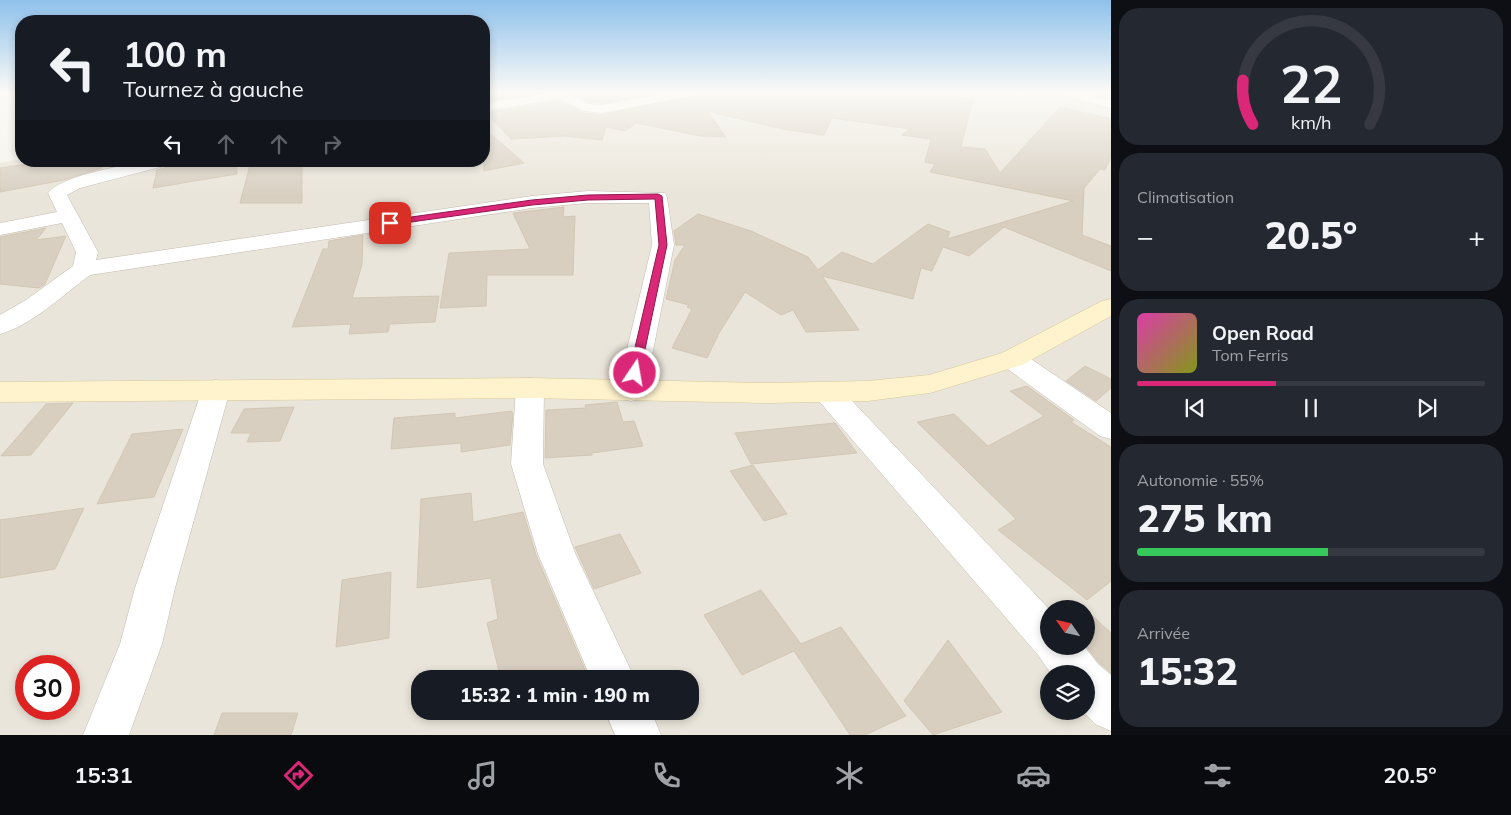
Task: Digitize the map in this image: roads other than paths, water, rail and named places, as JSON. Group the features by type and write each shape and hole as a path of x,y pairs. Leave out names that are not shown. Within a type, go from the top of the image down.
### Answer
{"main road":[{"path":"0,392 530,388 630,391 868,392 930,384 1012,359 1111,306"}],"street":[{"path":"83,269 87,252 57,193 61,189 140,167"},
{"path":"0,326 35,305 83,269 532,202 588,197 658,196 663,245 630,391"},
{"path":"0,229 69,216"},
{"path":"1012,359 1111,428"},
{"path":"530,388 526,464 557,554 609,670"},
{"path":"106,735 141,644 155,588 216,390"},
{"path":"828,393 1040,629"},
{"path":"1063,655 1072,665"},
{"path":"1095,691 1111,708"},
{"path":"632,720 638,735"}]}
